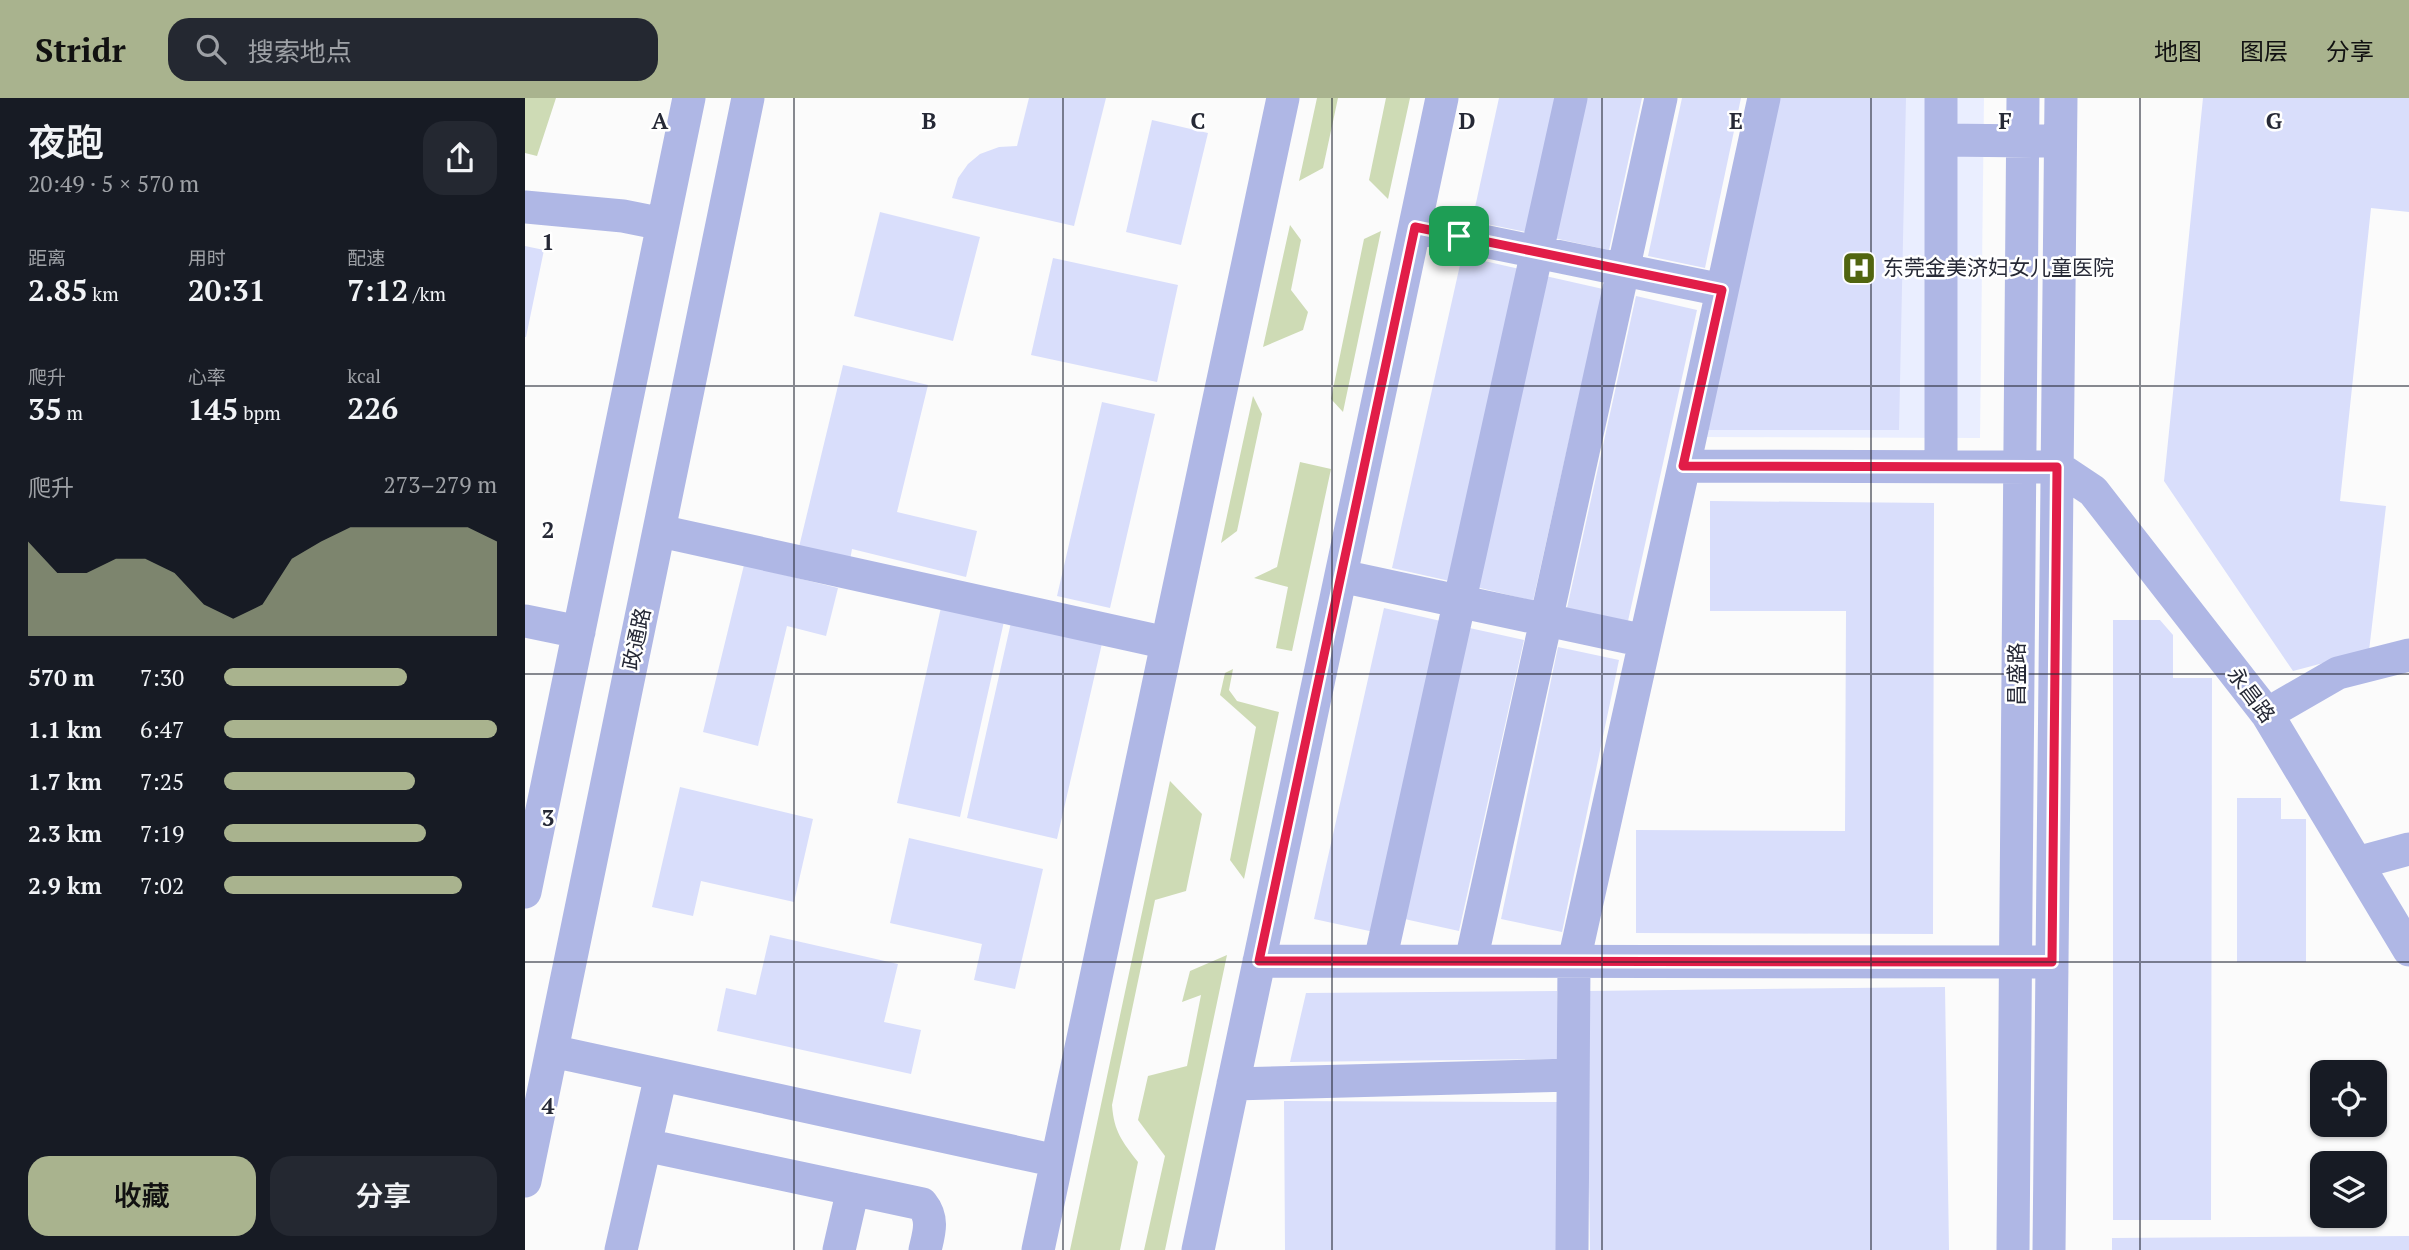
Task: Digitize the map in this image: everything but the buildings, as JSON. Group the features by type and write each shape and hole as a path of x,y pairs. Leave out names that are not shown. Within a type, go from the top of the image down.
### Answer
{"street":[{"path":"525,892 689,98"},
{"name":"政通路","path":"525,1181 748,98"},
{"path":"1038,1250 1283,98"},
{"path":"1198,1250 1442,98"},
{"path":"1380,961 1571,98"},
{"path":"1471,961 1661,98"},
{"path":"1572,1250 1574,961 1764,98"},
{"path":"1941,98 1941,466"},
{"name":"昌盛路","path":"2013,1250 2023,98"},
{"name":"昌盛路","path":"2049,1250 2061,98"},
{"path":"1941,140 2060,142"},
{"path":"525,207 623,216 663,225"},
{"path":"1415,227 1722,290"},
{"path":"1683,466 2057,467"},
{"name":"永昌路","path":"2057,467 2093,491 2267,714 2409,950"},
{"path":"660,531 1167,643"},
{"path":"1341,576 1645,640"},
{"path":"525,621 579,632"},
{"path":"2267,714 2337,673 2409,655"},
{"path":"2357,863 2409,849"},
{"path":"1259,961 2052,962"},
{"path":"552,1051 1056,1161"},
{"path":"621,1250 661,1075"},
{"path":"1233,1084 1573,1075"},
{"path":"645,1145 922,1204 928,1212 931,1224 925,1250"},
{"path":"839,1250 853,1189"}],"shaded area":[{"name":"东莞金美济妇女儿童医院","path":"1773,98 1984,98 1980,438 1699,437"}],"green space":[{"path":"525,98 556,98 537,156 525,153"},
{"path":"1317,98 1338,98 1323,168 1299,181"},
{"path":"1386,98 1410,98 1388,199 1369,180"},
{"path":"1290,225 1301,240 1291,290 1308,312 1303,330 1263,347"},
{"path":"1381,231 1343,412 1331,399 1364,239"},
{"path":"1253,396 1262,414 1237,531 1221,543"},
{"path":"1300,462 1331,469 1292,651 1276,648 1288,587 1254,578 1277,567"},
{"path":"1233,669 1229,690 1237,701 1279,712 1244,879 1230,860 1256,727 1220,695 1225,673"},
{"path":"1170,781 1202,814 1186,891 1155,900 1112,1105 1120,1136 1138,1162 1120,1250 1070,1250"},
{"path":"1227,955 1165,1250 1144,1250 1165,1156 1138,1120 1148,1076 1187,1066 1201,995 1182,1002 1190,971"}],"place":[{"name":"东莞金美济妇女儿童医院","path":"1859,268"}],"route":[{"path":"1415,227 1459,236 1722,290 1683,466 2057,467 2052,962 1259,961 1415,227"}]}
